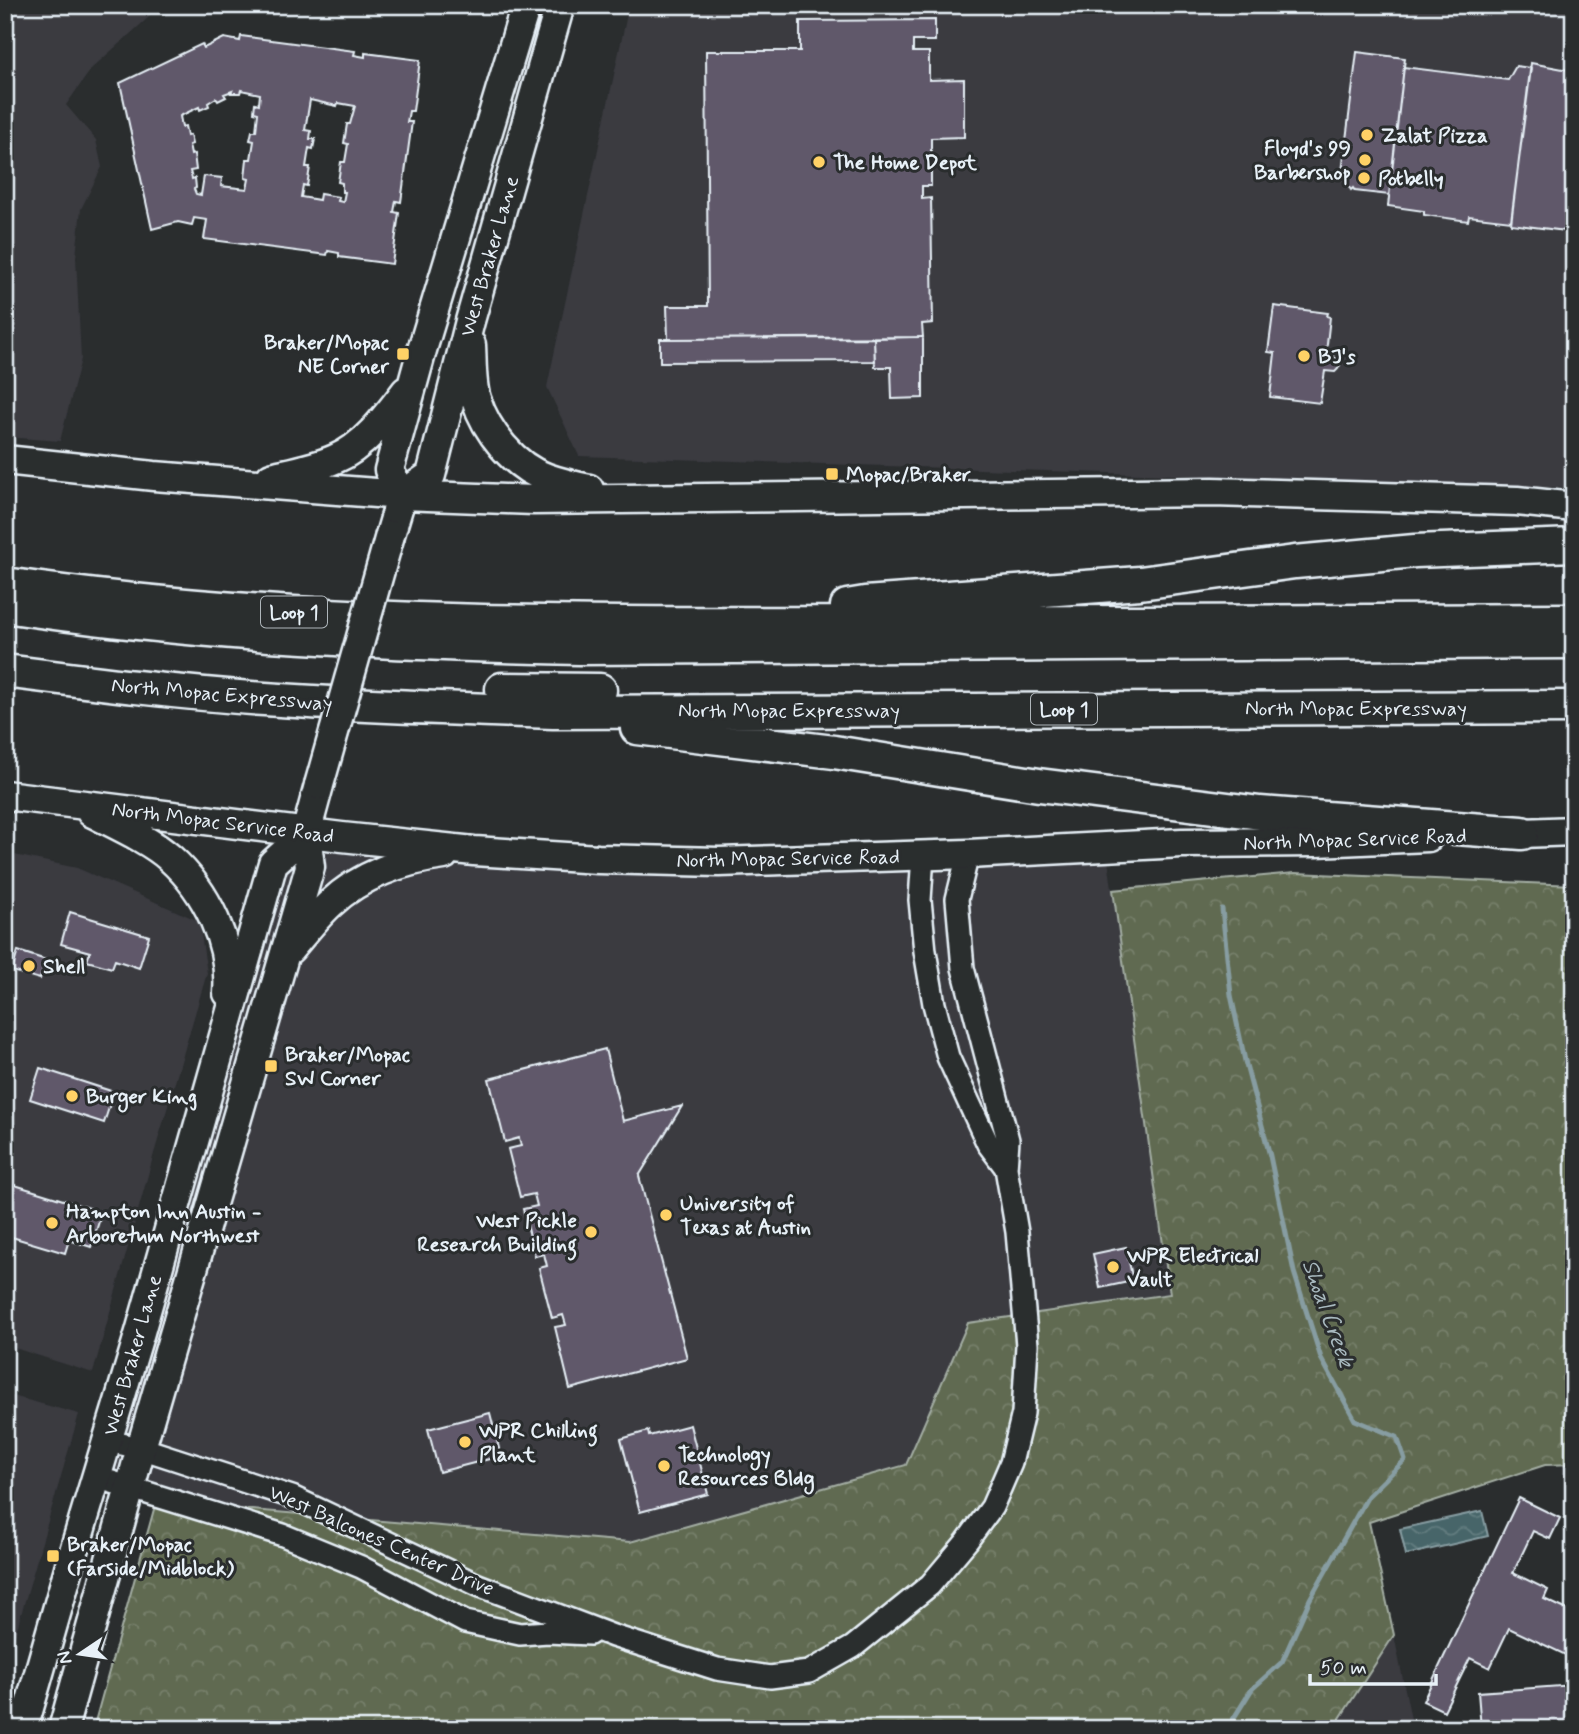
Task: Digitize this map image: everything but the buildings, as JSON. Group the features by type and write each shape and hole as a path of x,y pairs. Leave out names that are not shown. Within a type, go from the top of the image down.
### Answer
{"highway":[{"path":"747,624 865,603 1140,583 1322,559 1415,551 1574,545"},
{"name":"Loop 1","path":"5,584 135,600 266,611 413,619 584,623 1574,620"},
{"path":"5,606 130,623 276,636 539,648 1574,642"},
{"path":"5,649 136,666 258,677 438,687 608,690 1574,685"},
{"name":"North Mopac Expressway","path":"5,671 137,688 263,699 403,708 553,712 1574,707"},
{"path":"553,712 645,729 834,752 1039,785 1247,812 1521,833"}],"main road":[{"name":"West Braker Lane","path":"399,507 389,470 526,5"},
{"name":"West Braker Lane","path":"63,1729 141,1448 310,867 306,833 399,507 431,475 470,321 560,5"},
{"path":"470,321 475,397 484,419 518,462 544,478 638,498"},
{"path":"243,483 305,470 336,459 379,425 414,381"},
{"path":"5,460 243,483 399,507 638,498 1213,492 1517,500 1574,507"},
{"name":"North Mopac Service Road","path":"5,795 474,851 598,859 719,862 968,854 1182,842 1316,842 1574,831"},
{"path":"76,804 169,857 190,880 211,913 224,945 229,979 225,1027"},
{"name":"West Braker Lane","path":"23,1729 273,863 306,833"},
{"path":"285,954 330,904 353,885 370,876 422,858 474,851"},
{"path":"188,1286 184,1269 186,1237 196,1197 208,1165 206,1152 195,1137"}],"street":[{"name":"West Balcones Center Drive","path":"107,1441 141,1448 292,1497 478,1585 613,1636 717,1670 770,1677 809,1672 853,1647 930,1585 992,1507 1011,1463 1023,1413 1027,1345 1017,1233 1006,1168 1008,1140 963,968 958,926 957,899 968,854"},
{"name":"West Balcones Center Drive","path":"923,855 920,900 925,951 934,1004 948,1057 988,1144 1006,1168"},
{"path":"948,1057 959,1062 971,1059 985,1050"},
{"name":"West Balcones Center Drive","path":"96,1477 283,1535 360,1567 465,1622 520,1634 548,1632 613,1636"},
{"path":"465,1622 478,1585"}],"shaded area":[{"path":"5,5 156,5 148,18 92,68 66,105 96,140 102,167 81,209 76,257 81,359 60,441 5,437"},
{"path":"629,5 1525,5 1574,11 1574,488 579,456 547,387"},
{"name":"University of Texas at Austin","path":"306,833 474,851 1106,846 1170,1294 1024,1315 1011,1463 465,1621 96,1477 273,863"},
{"path":"5,853 77,868 199,921 207,973 93,1373 5,1345"},
{"path":"5,1394 79,1414 5,1670"},
{"path":"1394,1635 1413,1729 1333,1729"}],"green space":[{"path":"1295,873 1574,885 1574,1464 1545,1465 1369,1522 1394,1635 1333,1729 93,1729 156,1502 630,1542 906,1465 968,1323 1170,1294 1113,890"}],"water":[{"path":"1482,1511 1488,1536 1406,1555 1400,1529"}],"waterway":[{"name":"Shoal Creek","path":"1222,909 1231,995 1245,1061 1270,1156 1294,1272 1321,1358 1355,1420 1397,1437 1405,1460 1368,1496 1310,1599 1282,1662 1252,1689 1227,1729"}],"place":[{"name":"Zalat Pizza","path":"1367,135"},
{"name":"Floyd's 99 Barbershop","path":"1365,160"},
{"name":"The Home Depot","path":"819,162"},
{"name":"Potbelly","path":"1364,178"},
{"name":"Braker/Mopac NE Corner","path":"403,354"},
{"name":"BJ's","path":"1304,356"},
{"name":"Mopac/Braker","path":"832,474"},
{"name":"Shell","path":"29,966"},
{"name":"Braker/Mopac SW Corner","path":"271,1066"},
{"name":"Burger King","path":"72,1096"},
{"name":"University of Texas at Austin","path":"666,1215"},
{"name":"Hampton Inn Austin - Arboretum Northwest","path":"52,1223"},
{"name":"West Pickle Research Building","path":"591,1232"},
{"name":"WPR Electrical Vault","path":"1113,1267"},
{"name":"WPR Chilling Plant","path":"465,1442"},
{"name":"Technology Resources Bldg","path":"664,1466"},
{"name":"Braker/Mopac (Farside/Midblock)","path":"53,1556"}]}
